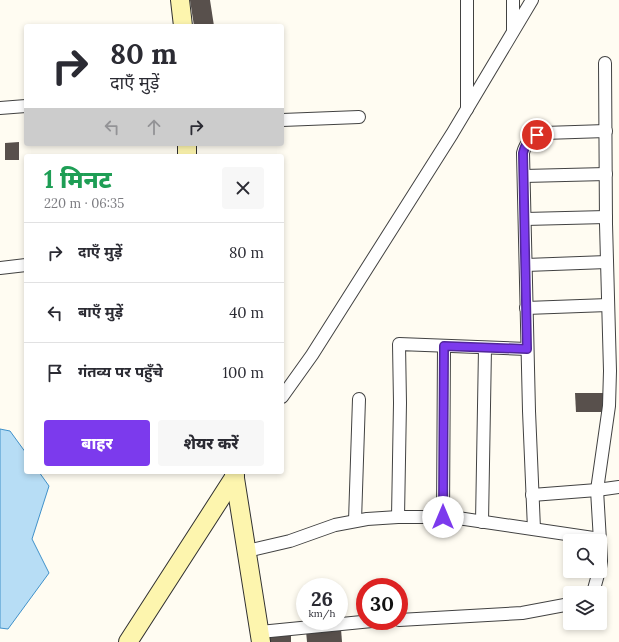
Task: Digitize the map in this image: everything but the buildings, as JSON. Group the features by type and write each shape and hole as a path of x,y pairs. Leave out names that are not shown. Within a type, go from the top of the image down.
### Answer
{"street":[{"path":"180,0 183,24"},
{"path":"467,0 467,109"},
{"path":"513,0 513,32"},
{"path":"284,394 312,355 452,134 532,0"},
{"path":"600,534 597,490 609,406 614,325 608,305 605,63"},
{"path":"0,108 24,106"},
{"path":"284,120 359,117"},
{"path":"534,529 527,349 523,153 525,146 537,135 558,132 606,131"},
{"path":"524,176 606,174"},
{"path":"525,219 606,217"},
{"path":"526,265 607,262"},
{"path":"0,268 24,265"},
{"path":"526,308 608,305"},
{"path":"398,517 400,403 399,344 527,349"},
{"path":"443,517 444,346"},
{"path":"482,522 485,348"},
{"path":"355,521 359,399"},
{"path":"128,642 234,474"},
{"path":"235,474 260,637 356,623"},
{"path":"532,495 619,487"},
{"path":"246,551 290,541 335,525 355,521 398,517 443,517 563,534"},
{"path":"408,619 522,613 563,605"}],"water":[{"path":"0,429 10,431 24,450 24,474 40,474 49,486 32,539 49,573 8,629 0,628"}],"route":[{"path":"443,517 444,346 527,349 523,153 525,146 537,135"}]}
